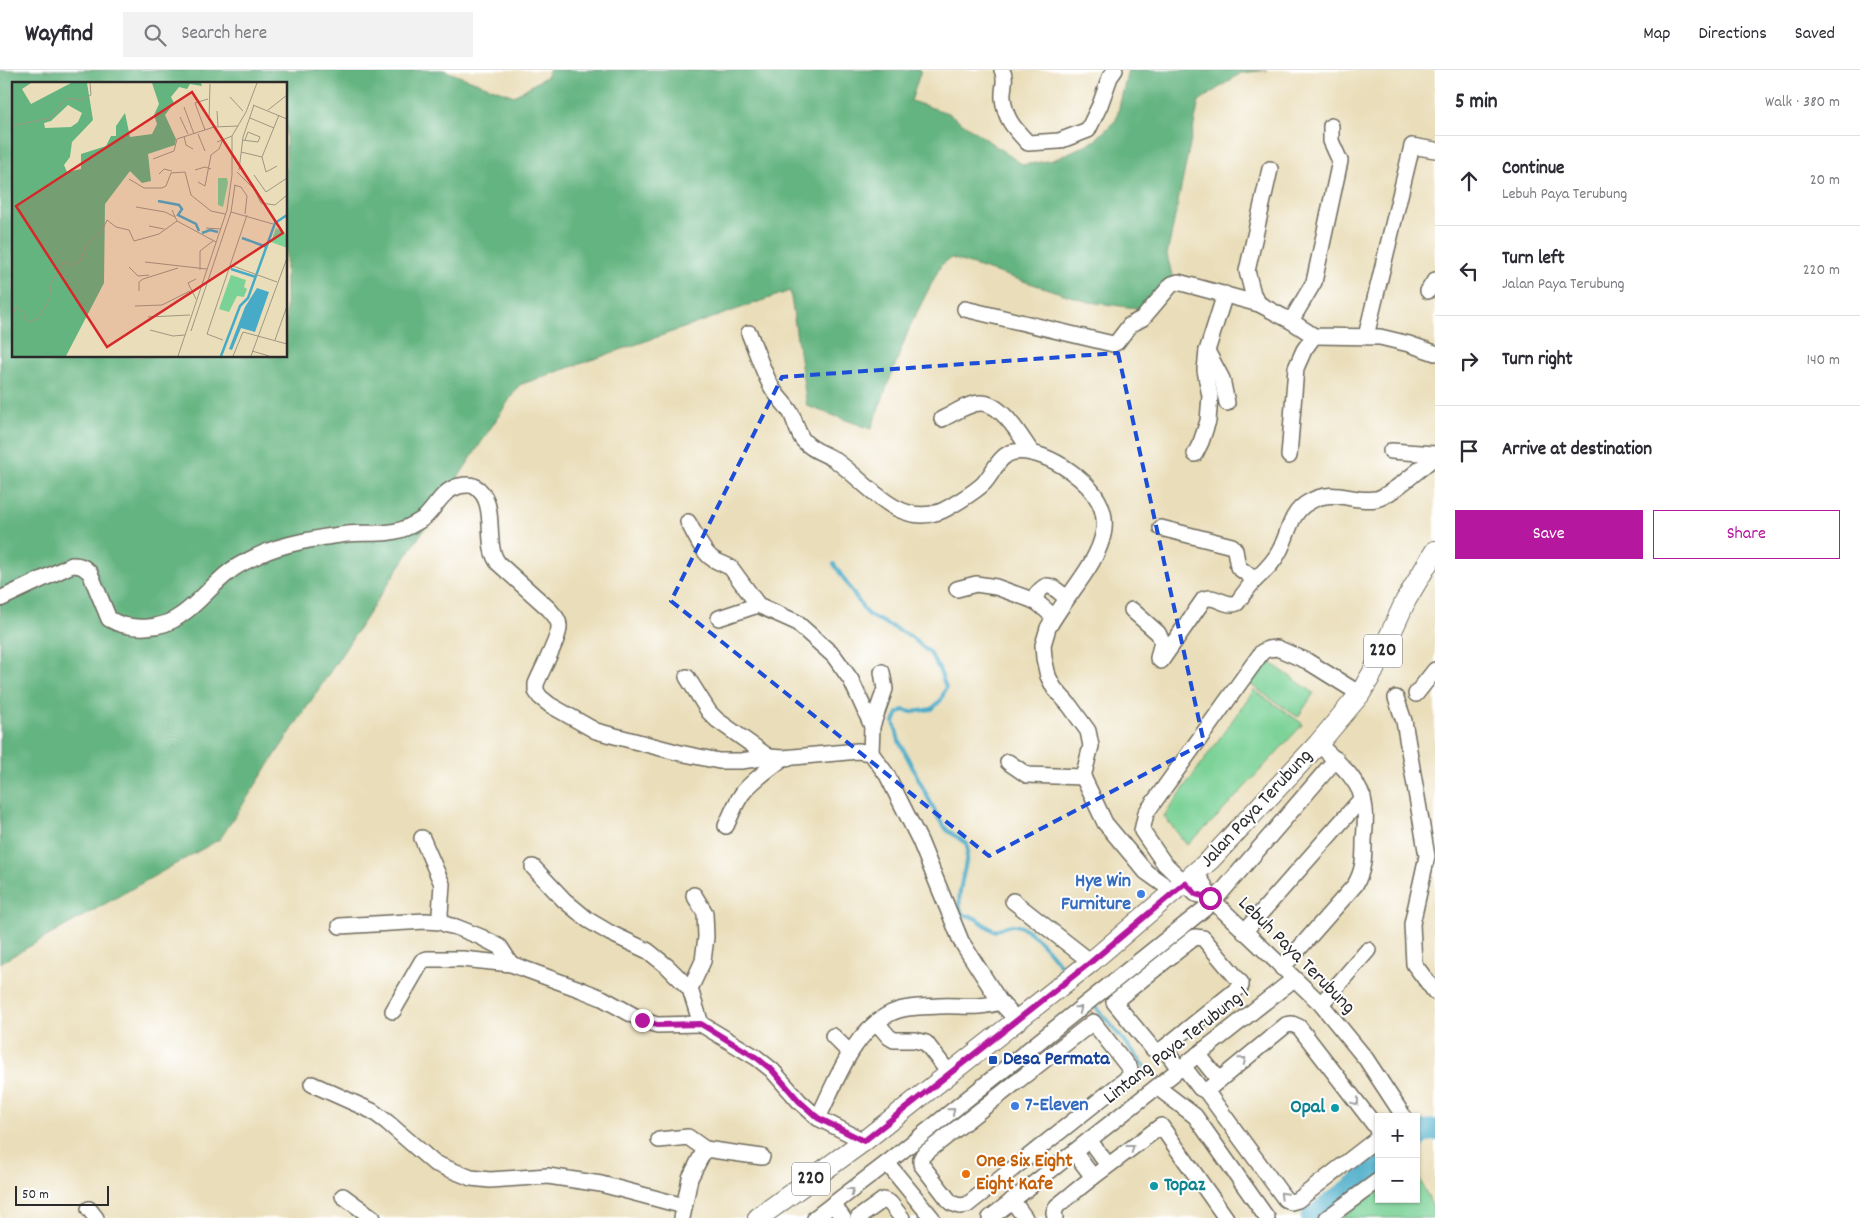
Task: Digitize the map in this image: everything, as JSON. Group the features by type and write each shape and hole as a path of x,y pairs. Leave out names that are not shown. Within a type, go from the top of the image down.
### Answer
{"main road":[{"name":"Jalan Paya Terubung","path":"758,1218 864,1141 1091,962 1185,883 1253,815 1318,744 1360,694 1373,672 1406,600 1435,551"}],"street":[{"path":"1002,70 1005,76 1002,97 1010,124 1028,143 1060,141 1088,130 1110,77 1115,70"},
{"path":"1291,321 1314,282 1340,161 1331,140 1332,126"},
{"path":"1366,336 1412,146 1435,150"},
{"path":"1259,304 1253,294 1247,271 1270,169"},
{"path":"965,309 1109,344 1117,342 1130,325 1143,318 1172,284 1178,282 1259,304 1314,336 1380,337 1435,353"},
{"path":"1195,454 1208,421 1210,396 1205,370 1207,351 1225,294"},
{"path":"749,333 772,387 789,410 802,439 809,447 836,460 876,495 904,511 925,515 940,512 981,486 1006,455 1013,452 1032,453 1062,465 1075,475 1099,500 1103,510 1105,527 1102,539 1088,569 1054,617 1044,636 1044,658 1048,676 1054,688 1088,731 1091,746 1083,777 1105,823 1146,872 1185,883"},
{"path":"1290,456 1296,368 1304,350 1314,336"},
{"path":"1207,351 1222,379 1227,403"},
{"path":"942,419 974,404 982,403 991,406 1005,417 1032,453"},
{"path":"1391,451 1435,456"},
{"path":"1132,610 1158,633 1162,641 1158,658 1161,661 1204,599 1212,598 1233,605 1237,603 1255,580 1272,564 1281,549 1290,522 1307,502 1338,494 1362,499 1377,499 1389,492 1435,456"},
{"path":"0,599 72,565 80,565 85,567 90,573 109,619 116,624 142,628 167,623 181,615 230,571 260,554 286,546 346,534 404,529 426,516 441,496 452,488 470,485 476,487 489,507 491,544 498,563 550,609 559,625 558,634 536,684 536,691 550,705 596,732 680,753 719,760 742,761 858,751 871,753"},
{"path":"688,522 708,555 731,568 758,605 796,622 834,656 851,680 872,726"},
{"path":"1162,528 1232,546 1235,550 1238,567 1255,580"},
{"path":"957,589 976,584 985,585 1032,600 1054,617"},
{"path":"1032,600 1042,587 1046,585 1051,586 1067,598"},
{"path":"719,618 758,605"},
{"path":"1185,883 1164,863 1148,841 1142,830 1146,813 1262,652 1277,648 1307,661 1360,694"},
{"path":"1416,694 1435,670"},
{"path":"882,672 884,695 872,726 871,753 887,775 920,841 961,941 1000,1002 1017,1020"},
{"path":"687,677 709,712 717,720 776,758"},
{"path":"1396,698 1404,721 1427,856 1412,924 1414,964 1435,992"},
{"path":"1282,968 1359,878 1364,862 1365,808 1363,797 1357,785 1336,759 1318,744"},
{"path":"726,826 743,793 776,758"},
{"path":"827,1212 1104,989 1211,900 1336,759"},
{"path":"1008,762 1027,775 1083,777"},
{"path":"1244,932 1363,797"},
{"path":"422,838 442,884 441,922"},
{"path":"532,867 564,900 588,920 648,951 668,967 690,989 701,1024"},
{"name":"Lebuh Paya Terubung","path":"1185,883 1204,885 1211,900 1321,1004 1366,1058 1401,1113"},
{"path":"690,989 703,960 706,937 705,913 694,895"},
{"path":"1013,901 1091,962"},
{"path":"340,926 425,920 441,922 456,926 500,947 511,964"},
{"path":"1104,989 1114,1002 1153,1049 1158,1051 1241,986 1241,983 1203,938 1195,937 1114,1002"},
{"path":"1321,1004 1368,950"},
{"path":"393,1011 422,961 427,959 462,959 511,964 602,998 657,1025 701,1024 757,1058 772,1070 799,1101 818,1118 864,1141"},
{"name":"Lintang Paya Terubung 1","path":"990,1218 1294,979"},
{"path":"818,1118 850,1053 866,1033 891,1013 905,1009 953,1005 988,1006 1000,1002"},
{"path":"1093,1022 1130,1069 1130,1076 1112,1090 966,1205 960,1206 951,1203 921,1164 923,1155 1093,1022"},
{"path":"877,1023 894,1040 915,1040 926,1043 949,1073"},
{"path":"1164,1048 1200,1088 1206,1091 1284,1199 1291,1202 1298,1200 1378,1138 1376,1127 1299,1027 1292,1024 1286,1025 1206,1091"},
{"path":"834,1036 850,1053"},
{"path":"1198,1054 1219,1080"},
{"path":"312,1084 372,1111 434,1163 471,1178 490,1180 548,1176 601,1184 683,1212 690,1178 705,1149"},
{"path":"1157,1087 1195,1116 1267,1218"},
{"path":"1112,1090 1127,1110"},
{"path":"1056,1218 1054,1212 1057,1206 1092,1177 1161,1126 1226,1218"},
{"path":"924,1134 934,1146"},
{"path":"659,1140 688,1137 705,1149 762,1157"},
{"path":"1089,1140 1108,1165"},
{"path":"1074,1152 1092,1177"},
{"path":"887,1163 932,1218"},
{"path":"1327,1218 1375,1183"},
{"path":"343,1196 373,1218"},
{"path":"858,1218 883,1200 890,1203 902,1218"},
{"path":"1012,1200 1025,1218"},
{"path":"827,1212 843,1218"}],"highlighted area":[{"path":"1118,353 1204,743 989,856 671,601 782,377"}],"green space":[{"path":"0,70 443,70 514,96 547,76 549,70 921,70 911,101 948,113 1023,165 1053,160 1094,141 1116,120 1128,70 1267,70 1241,73 1199,101 1167,255 1173,279 1144,309 1089,302 951,258 941,265 910,326 871,429 807,406 790,291 519,385 220,839 0,963"},
{"path":"1265,659 1314,693 1298,717 1248,683"},
{"path":"1254,690 1303,724 1218,816 1187,845 1164,816"},
{"path":"1420,1180 1435,1212 1435,1218 1341,1218 1375,1192 1375,1203 1420,1203"}],"waterway":[{"path":"834,564 867,614 910,636 930,653 946,687 941,700 932,709 911,712 903,710 898,713 894,722 899,741 939,819 947,830 967,844 966,861 959,898 962,914 975,918 994,931 1006,926 1020,926 1033,935 1063,968"},
{"path":"1096,1007 1152,1075"},
{"path":"1420,1135 1425,1131 1435,1130"},
{"path":"1312,1218 1375,1171"}],"place":[{"name":"Hye Win Furniture","path":"1141,894"},
{"name":"Desa Permata","path":"993,1060"},
{"name":"7-Eleven","path":"1015,1106"},
{"name":"Opal","path":"1335,1108"},
{"name":"One Six Eight Eight Kafe","path":"966,1174"},
{"name":"Topaz","path":"1154,1186"}],"route":[{"path":"642,1020 657,1025 701,1024 757,1058 772,1070 799,1101 818,1118 864,1141 1091,962 1185,883 1196,894 1210,898"}]}
